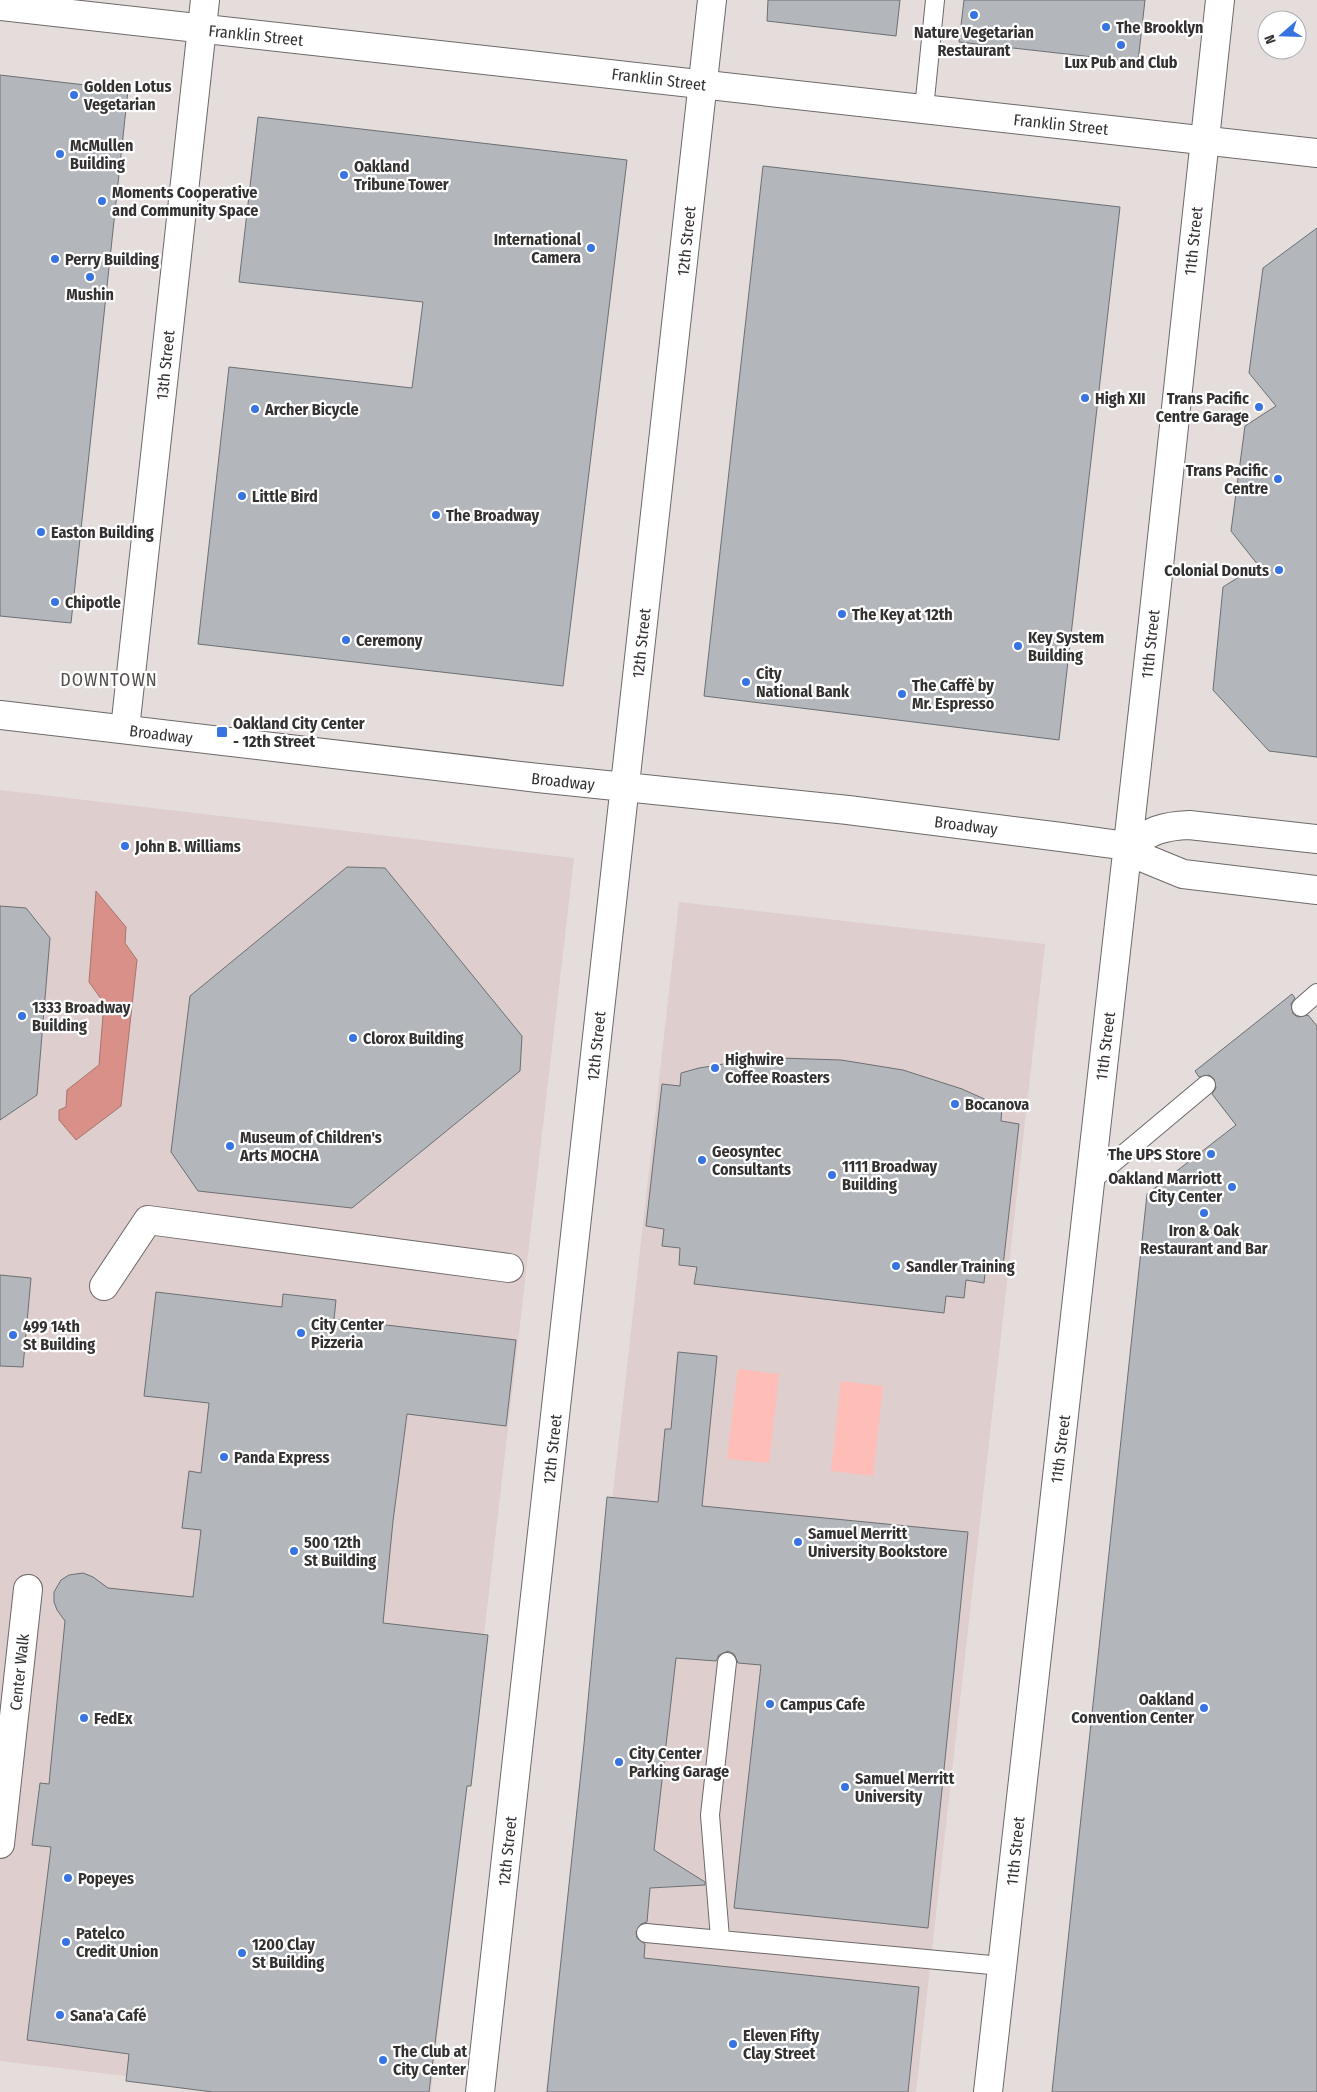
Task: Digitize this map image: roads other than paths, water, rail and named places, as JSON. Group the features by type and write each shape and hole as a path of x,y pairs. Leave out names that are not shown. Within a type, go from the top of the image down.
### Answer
{"main road":[{"name":"13th Street","path":"125,729 205,0"},
{"name":"12th Street","path":"480,2092 712,0"},
{"name":"11th Street","path":"988,2092 1220,0"},
{"name":"Franklin Street","path":"0,6 1317,152"},
{"name":"Broadway","path":"0,715 625,788 848,810 1127,846 1144,858 1183,874 1317,890"},
{"path":"1127,846 1147,834 1168,826 1189,825 1317,840"},
{"path":"104,1286 148,1220 509,1268"},
{"name":"Center Walk","path":"0,1844 28,1590"}],"lane":[{"path":"924,109 935,0"},
{"path":"1301,1007 1317,993"},
{"path":"1089,1183 1206,1086"},
{"path":"720,1938 710,1815 727,1662"},
{"path":"646,1932 1002,1966"}],"place":[{"name":"Nature Vegetarian Restaurant","path":"974,15"},
{"name":"The Brooklyn","path":"1106,27"},
{"name":"Lux Pub and Club","path":"1121,45"},
{"name":"Golden Lotus Vegetarian","path":"74,95"},
{"name":"McMullen Building","path":"60,154"},
{"name":"Oakland Tribune Tower","path":"344,175"},
{"name":"Moments Cooperative and Community Space","path":"102,201"},
{"name":"International Camera","path":"591,248"},
{"name":"Perry Building","path":"55,259"},
{"name":"Mushin","path":"90,277"},
{"name":"High XII","path":"1085,398"},
{"name":"Trans Pacific Centre Garage","path":"1259,407"},
{"name":"Archer Bicycle","path":"255,409"},
{"name":"Trans Pacific Centre","path":"1278,479"},
{"name":"Little Bird","path":"242,496"},
{"name":"The Broadway","path":"436,515"},
{"name":"Easton Building","path":"41,532"},
{"name":"Colonial Donuts","path":"1279,570"},
{"name":"Chipotle","path":"55,602"},
{"name":"The Key at 12th","path":"842,614"},
{"name":"Ceremony","path":"346,640"},
{"name":"Key System Building","path":"1018,646"},
{"name":"City National Bank","path":"746,682"},
{"name":"The Caffè by Mr. Espresso","path":"902,694"},
{"name":"Oakland City Center - 12th Street","path":"222,732"},
{"name":"John B. Williams","path":"125,846"},
{"name":"1333 Broadway Building","path":"22,1016"},
{"name":"Clorox Building","path":"353,1038"},
{"name":"Highwire Coffee Roasters","path":"715,1068"},
{"name":"Bocanova","path":"955,1104"},
{"name":"Museum of Children's Arts MOCHA","path":"230,1146"},
{"name":"The UPS Store","path":"1211,1154"},
{"name":"Geosyntec Consultants","path":"702,1160"},
{"name":"1111 Broadway Building","path":"832,1175"},
{"name":"Oakland Marriott City Center","path":"1232,1187"},
{"name":"Iron & Oak Restaurant and Bar","path":"1204,1213"},
{"name":"Sandler Training","path":"896,1266"},
{"name":"City Center Pizzeria","path":"301,1333"},
{"name":"499 14th St Building","path":"13,1335"},
{"name":"Panda Express","path":"224,1457"},
{"name":"Samuel Merritt University Bookstore","path":"798,1542"},
{"name":"500 12th St Building","path":"294,1551"},
{"name":"Campus Cafe","path":"770,1704"},
{"name":"Oakland Convention Center","path":"1204,1708"},
{"name":"FedEx","path":"84,1718"},
{"name":"City Center Parking Garage","path":"619,1762"},
{"name":"Samuel Merritt University","path":"845,1787"},
{"name":"Popeyes","path":"68,1878"},
{"name":"Patelco Credit Union","path":"66,1942"},
{"name":"1200 Clay St Building","path":"242,1953"},
{"name":"Sana'a Café","path":"60,2015"},
{"name":"Eleven Fifty Clay Street","path":"733,2044"},
{"name":"The Club at City Center","path":"383,2060"}],"district":[{"name":"DOWNTOWN","path":"109,680"}]}
